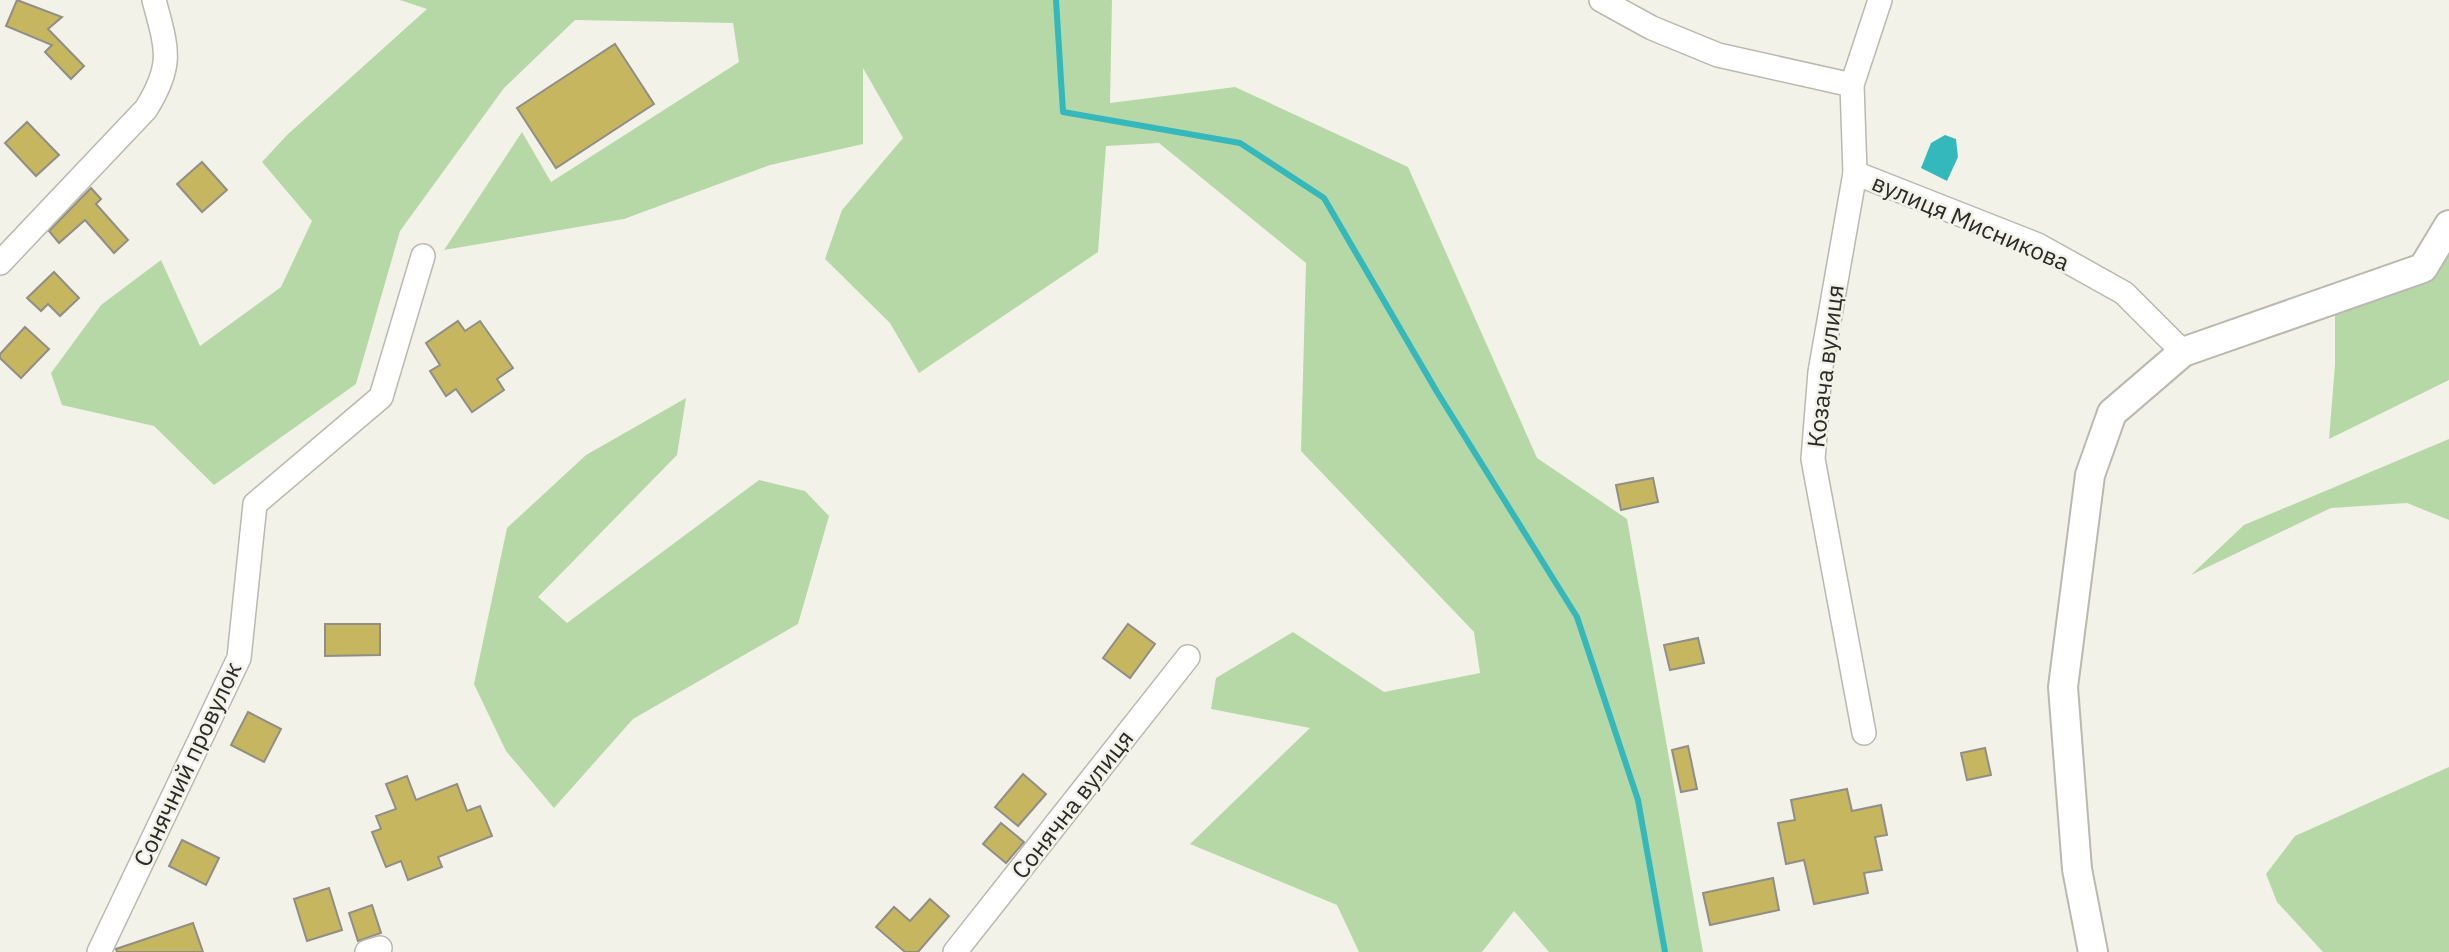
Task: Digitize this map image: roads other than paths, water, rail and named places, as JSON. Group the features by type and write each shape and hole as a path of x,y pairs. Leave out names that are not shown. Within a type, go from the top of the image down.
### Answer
{"street":[{"path":"0,263 146,109 160,85 167,54 154,0"},
{"path":"1601,0 1652,28 1718,55 1852,85"},
{"name":"Козача вулиця","path":"1864,733 1813,459 1820,372 1855,173 1852,85 1880,0"},
{"name":"вулиця Мисникова","path":"1855,173 2049,251 2124,293 2183,352"},
{"path":"2092,952 2077,869 2063,687 2090,475 2112,413 2183,352 2423,268 2449,225"},
{"name":"Сонячний провулок","path":"99,952 239,658 255,504 381,397 423,256"},
{"name":"Сонячна вулиця","path":"955,952 1188,657"}],"water":[{"path":"1945,135 1956,139 1958,157 1947,181 1921,168 1931,143"}],"waterway":[{"path":"1056,0 1063,112 1240,143 1324,198 1437,392 1577,617 1638,800 1665,952"}]}
